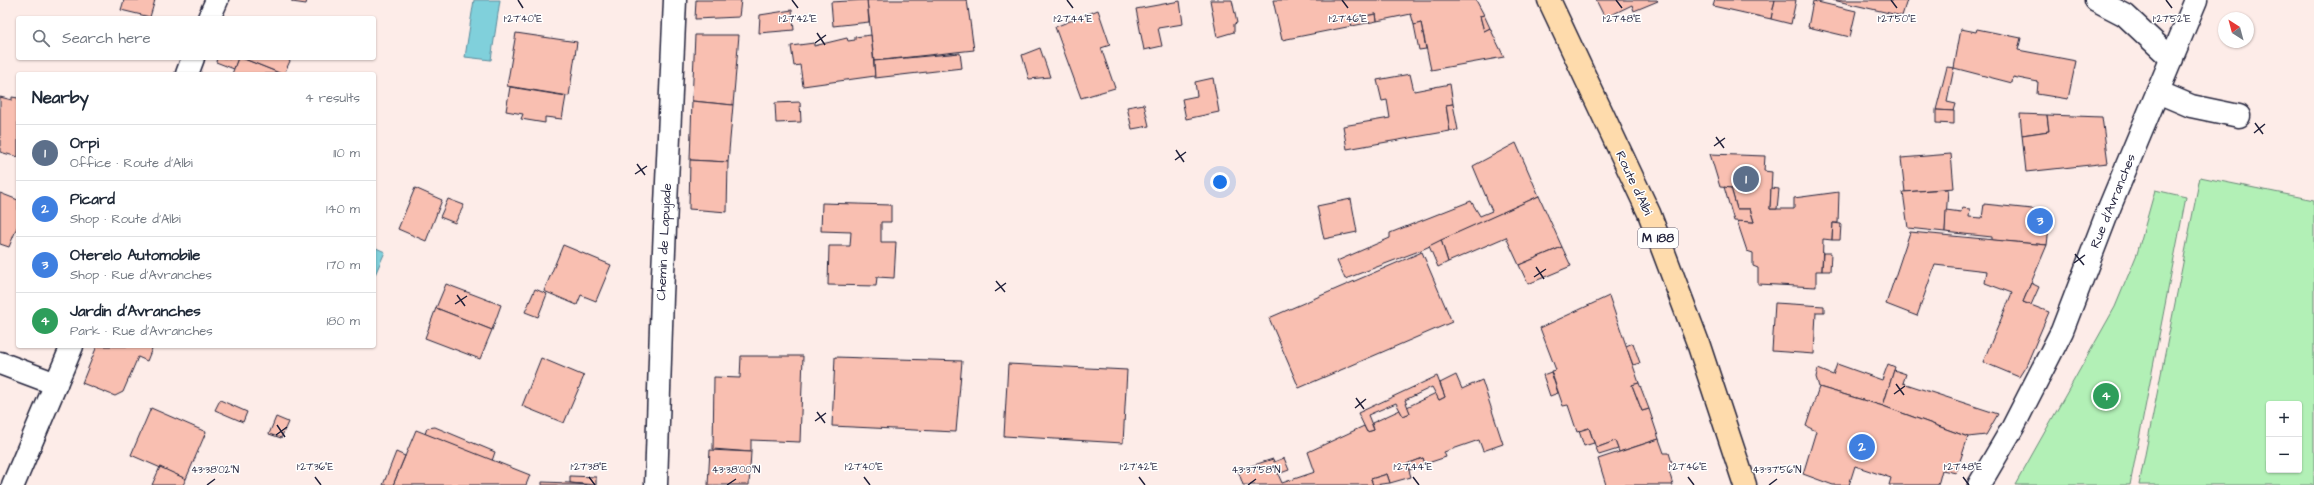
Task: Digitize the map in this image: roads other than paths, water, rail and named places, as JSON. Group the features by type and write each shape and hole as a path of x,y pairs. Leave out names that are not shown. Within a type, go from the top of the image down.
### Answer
{"main road":[{"name":"Route d'Albi","path":"1549,0 1649,213 1698,343 1745,485"}],"street":[{"path":"210,16 217,0"},
{"name":"Chemin de Lapujade","path":"656,485 675,0"},
{"path":"2096,0 2125,15 2172,59"},
{"name":"Rue d'Avranches","path":"1979,485 2012,427 2062,331 2110,206 2196,0"},
{"path":"188,72 192,60"},
{"path":"2158,92 2191,106 2239,116"},
{"path":"13,485 71,348"},
{"path":"0,363 56,384"}],"water":[{"path":"474,0 500,0 491,60 465,57"},
{"path":"376,248 385,252 376,272"}],"place":[{"name":"Orpi","path":"1746,179"},
{"name":"Oterelo Automobile","path":"2040,221"},
{"name":"Jardin d'Avranches","path":"2106,396"},
{"name":"Picard","path":"1862,447"}]}
